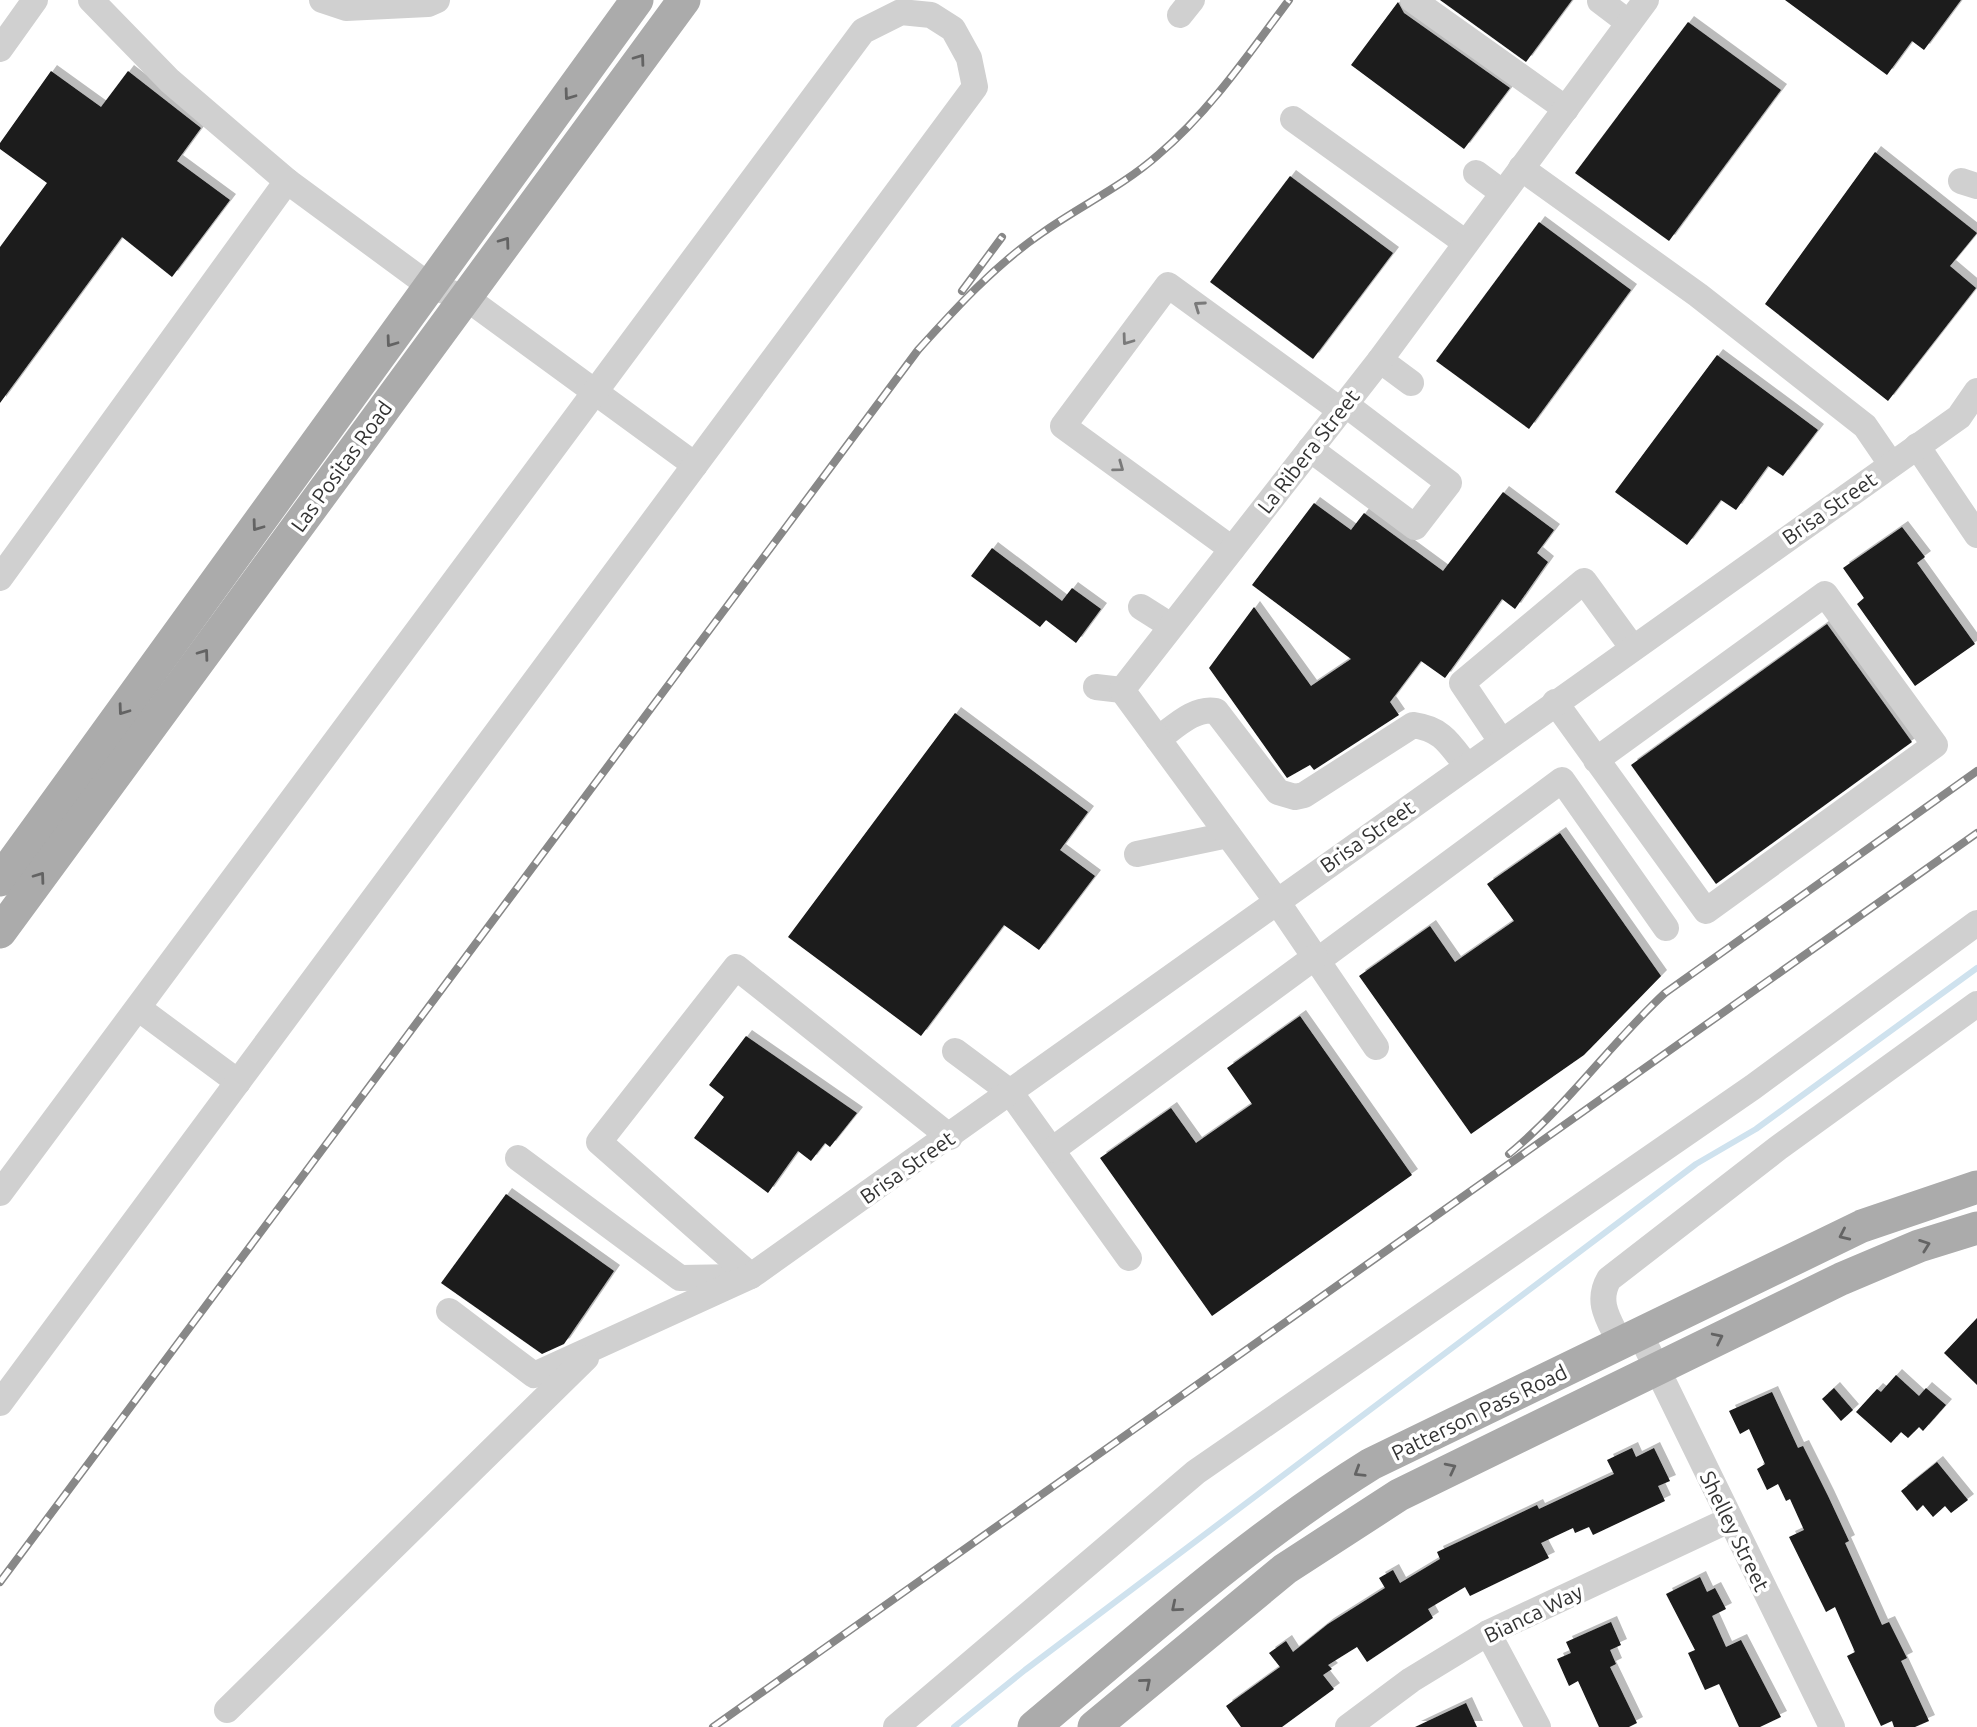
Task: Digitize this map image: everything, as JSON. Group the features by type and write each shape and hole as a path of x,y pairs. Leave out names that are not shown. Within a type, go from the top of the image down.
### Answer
{"main road":[{"name":"Las Positas Road","path":"0,880 637,0"},
{"name":"Las Positas Road","path":"0,932 465,297 674,3"},
{"name":"Patterson Pass Road","path":"1034,1727 1245,1550 1303,1507 1371,1464 1862,1226 1977,1187"},
{"name":"Patterson Pass Road","path":"1094,1727 1235,1608 1345,1528 1457,1465 1656,1368 1880,1262 1977,1228"}],"street":[{"path":"0,49 35,0"},
{"path":"91,0 170,81 287,181 431,287 465,297 695,465"},
{"path":"322,0 346,8 428,4 437,0"},
{"path":"1413,0 1566,108"},
{"name":"La Ribera Street","path":"1376,1047 1276,901 1158,739 1109,688 1171,626 1380,360 1646,0"},
{"path":"1600,1 1629,23"},
{"path":"0,1193 863,31 901,12 932,15 953,29 969,58 975,87 0,1403"},
{"path":"1293,119 1466,243"},
{"path":"1521,168 1698,295 1865,426 1891,464"},
{"path":"1476,173 1503,193"},
{"path":"0,578 287,181"},
{"path":"1232,549 1063,426 1168,285 1449,483 1415,527 1310,449"},
{"path":"1380,360 1411,383"},
{"name":"Brisa Street","path":"449,1311 534,1375 751,1276 950,1138 1010,1092 1632,647 1694,591 1959,417 1977,391"},
{"path":"1917,446 1977,535"},
{"path":"1501,741 1462,683 1584,581 1632,647"},
{"path":"1555,702 1596,760 1706,911 1935,745 1825,594 1596,760"},
{"path":"1141,607 1171,626"},
{"path":"1158,739 1194,713 1207,709 1216,711 1278,792 1295,797 1317,788 1412,725 1430,727 1444,738 1466,765"},
{"path":"1052,1150 1562,780 1666,928"},
{"path":"1137,854 1228,835"},
{"path":"896,1727 1196,1472 1753,1087 1977,923"},
{"path":"751,1276 598,1142 737,967 950,1138"},
{"name":"Shelley Street","path":"1832,1727 1656,1368 1602,1307 1601,1297 1609,1279 1778,1148 1977,1004"},
{"path":"138,1008 238,1082"},
{"path":"955,1051 1010,1092 1129,1258"},
{"path":"518,1158 680,1279 751,1276"},
{"path":"227,1710 600,1345"},
{"name":"Bianca Way","path":"1348,1727 1411,1680 1488,1633 1730,1521"},
{"path":"1488,1633 1538,1727"}],"building":[{"path":"1440,0 1572,0 1526,62"},
{"path":"1785,0 1961,0 1924,50 1912,41 1887,75"},
{"path":"1398,2 1404,13 1510,88 1464,149 1351,65"},
{"path":"1688,22 1781,90 1669,241 1575,173"},
{"path":"51,71 101,107 128,71 201,128 177,161 230,200 172,277 122,237 0,403 0,247 47,183 0,149 0,143"},
{"path":"1875,152 1977,233 1950,266 1976,288 1888,401 1765,304"},
{"path":"1290,176 1393,253 1313,359 1210,282"},
{"path":"1539,222 1631,290 1529,429 1436,361"},
{"path":"1717,355 1818,430 1783,476 1768,466 1736,510 1721,500 1687,545 1615,492"},
{"path":"1503,492 1554,530 1537,553 1548,562 1515,609 1502,599 1445,678 1421,661 1390,702 1399,715 1314,770 1310,765 1287,778 1209,668 1254,607 1311,686 1351,659 1252,585 1314,503 1351,530 1364,513 1443,571"},
{"path":"1902,527 1925,557 1917,563 1975,644 1915,686 1857,604 1864,598 1843,568"},
{"path":"992,548 1062,601 1072,588 1101,609 1076,643 1046,620 1040,627 971,576"},
{"path":"1827,624 1912,742 1716,884 1631,765"},
{"path":"955,713 1088,812 1060,850 1095,876 1039,950 1004,925 921,1036 788,937"},
{"path":"1560,833 1661,976 1584,1055 1471,1134 1359,976 1430,926 1455,962 1514,921 1487,884"},
{"path":"1300,1016 1412,1175 1212,1316 1100,1158 1171,1108 1196,1143 1252,1104 1227,1068"},
{"path":"746,1036 857,1113 830,1147 825,1143 811,1161 798,1151 768,1193 694,1138 724,1097 709,1085"},
{"path":"506,1194 614,1271 564,1344 542,1354 441,1283"},
{"path":"1977,1318 1977,1385 1944,1353"},
{"path":"1896,1375 1919,1396 1926,1388 1946,1405 1923,1431 1919,1427 1908,1438 1901,1432 1891,1443 1856,1412 1877,1389 1881,1392"},
{"path":"1834,1388 1853,1410 1841,1421 1822,1399"},
{"path":"1772,1392 1798,1448 1803,1446 1828,1496 1849,1541 1845,1543 1882,1625 1889,1622 1907,1658 1901,1661 1929,1721 1915,1727 1894,1727 1892,1721 1881,1726 1847,1656 1855,1652 1835,1607 1826,1612 1789,1537 1804,1530 1790,1499 1786,1501 1778,1484 1767,1490 1757,1469 1765,1464 1749,1429 1740,1434 1729,1411"},
{"path":"1632,1448 1636,1457 1654,1448 1670,1481 1658,1486 1665,1501 1593,1535 1589,1527 1575,1533 1573,1528 1541,1543 1549,1558 1470,1596 1465,1587 1428,1609 1433,1618 1367,1662 1357,1647 1328,1665 1332,1669 1323,1675 1334,1689 1282,1727 1241,1727 1226,1706 1280,1667 1269,1653 1286,1641 1293,1652 1328,1624 1385,1588 1379,1578 1393,1570 1400,1583 1440,1559 1437,1552 1537,1505 1539,1509 1614,1474 1607,1460"},
{"path":"1937,1462 1968,1500 1951,1513 1945,1506 1933,1517 1923,1505 1917,1511 1901,1491"},
{"path":"1700,1577 1707,1592 1715,1588 1726,1609 1712,1616 1726,1647 1741,1640 1781,1717 1760,1727 1739,1727 1719,1684 1705,1690 1688,1653 1695,1650 1666,1594"},
{"path":"1611,1622 1621,1645 1610,1650 1616,1664 1610,1667 1637,1723 1629,1727 1599,1727 1578,1681 1569,1686 1557,1659 1571,1653 1566,1642"},
{"path":"1466,1703 1477,1727 1415,1727"}],"waterway":[{"path":"954,1727 1025,1670 1696,1164 1756,1129 1977,968"}],"railway":[{"path":"0,1582 918,350 992,273 1025,245 1130,176 1177,138 1228,82 1289,0"},
{"path":"962,291 1002,237"},
{"path":"1509,1154 1550,1116 1665,993 1977,771"},
{"path":"713,1727 1977,833"}]}
